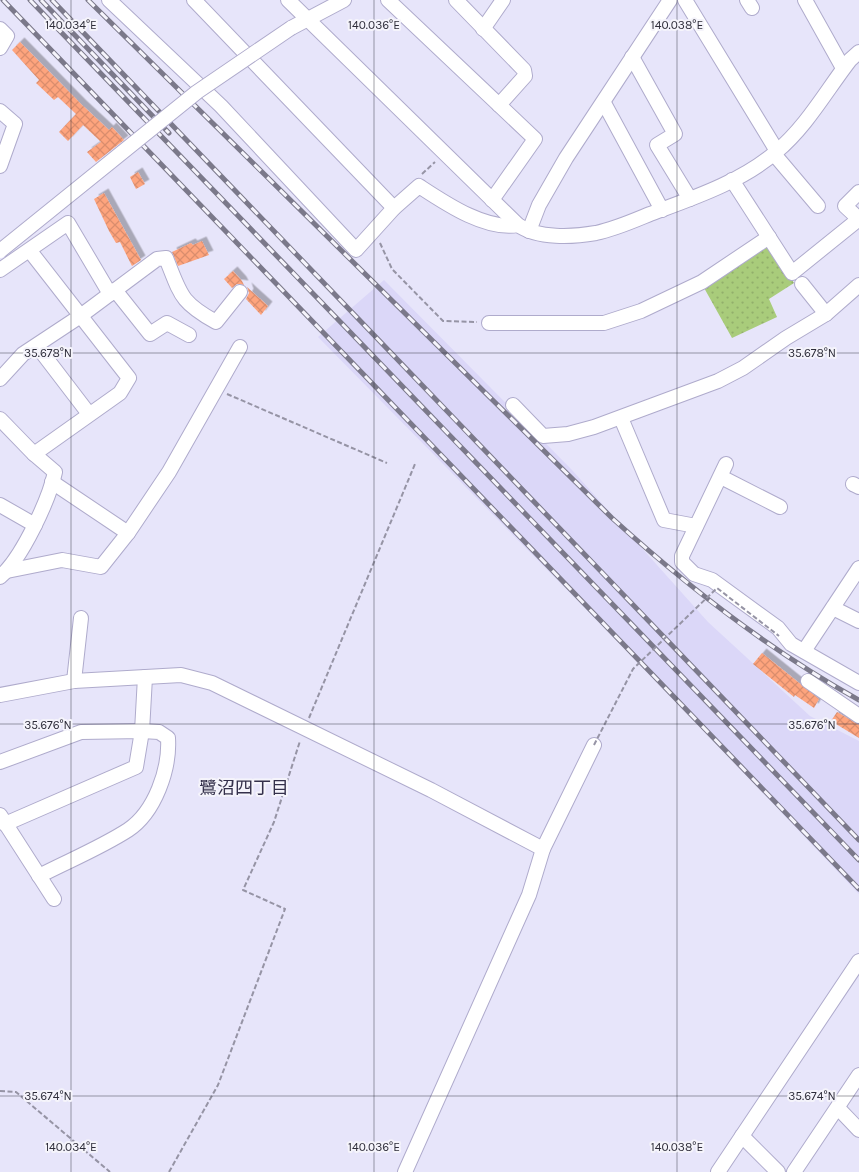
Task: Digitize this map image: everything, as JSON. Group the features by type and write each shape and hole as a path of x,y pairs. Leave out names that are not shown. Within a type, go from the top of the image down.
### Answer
{"street":[{"path":"194,0 394,208"},
{"path":"288,0 523,228"},
{"path":"0,251 197,92 291,28 344,0"},
{"path":"388,0 535,140 492,200"},
{"path":"456,0 524,70 525,76 499,105"},
{"path":"483,29 503,0"},
{"path":"523,228 539,205 566,158 604,104 632,57 670,0"},
{"path":"685,0 776,152 818,206"},
{"path":"804,0 843,68"},
{"path":"117,3 221,106 356,250 394,208 419,186 451,208 508,227 567,236 596,233 690,199 746,174 776,152 795,135 843,68 859,52"},
{"path":"0,29 7,36 0,48"},
{"path":"632,57 675,134 657,145 690,199"},
{"path":"604,104 662,210"},
{"path":"0,111 15,124 0,166"},
{"path":"732,180 792,273 859,219 845,206 859,192"},
{"path":"0,270 68,223 113,292 150,334 167,323 189,335"},
{"path":"489,323 604,323 641,312 702,282 769,237"},
{"path":"30,251 129,378 120,393 34,454"},
{"path":"1,375 23,354 80,317 157,258 166,258 182,298 198,312 216,322 240,292"},
{"path":"802,284 826,314"},
{"path":"514,405 543,436 568,434 621,418 718,382 826,314 859,285"},
{"path":"37,346 90,414"},
{"path":"4,574 62,560 101,567 128,533 170,472 240,347"},
{"path":"621,418 664,520 696,526"},
{"path":"0,419 34,454 55,472 35,525 4,574"},
{"path":"780,507 723,471 682,556 682,562 694,574 712,580 778,628 791,644 859,683"},
{"path":"52,482 128,533"},
{"path":"0,505 35,525"},
{"path":"804,651 859,568"},
{"path":"833,608 859,621"},
{"path":"74,681 81,618"},
{"path":"0,695 74,681 180,675 212,683 431,790 543,849"},
{"path":"54,899 2,820 136,767 142,731 145,677"},
{"path":"808,680 859,716"},
{"path":"0,762 81,732 160,732 168,738 164,778 149,807 130,829 38,876"},
{"path":"405,1172 528,894 543,849 594,745"},
{"path":"718,1172 859,961"},
{"path":"794,1172 859,1075"},
{"path":"838,1108 859,1130"},
{"path":"742,1136 778,1172"}],"path":[{"path":"419,186 421,175 444,153"},
{"path":"374,230 392,269 443,321 489,323"},
{"path":"215,389 387,463"},
{"path":"169,1172 218,1085 285,909 243,890 274,822 304,729 415,464"},
{"path":"594,745 633,669 717,588 778,636"},
{"path":"0,1091 16,1092 110,1172"}],"shaded area":[{"path":"384,280 572,470 708,622 810,716 859,741 859,894 646,670 318,337"}],"green space":[{"path":"766,248 772,249 794,283 769,299 777,317 732,338 703,286"}],"building":[{"path":"20,42 82,105 109,130 112,127 124,140 96,162 87,152 101,142 83,125 68,141 59,132 76,114 58,97 54,100 36,83 39,80 12,50"},
{"path":"138,172 145,184 136,189 130,177"},
{"path":"104,193 141,260 132,266 120,242 116,243 109,231 94,199"},
{"path":"202,241 209,255 178,266 172,252 191,243 193,245"},
{"path":"233,271 244,285 237,284 232,288 224,279"},
{"path":"247,287 268,306 261,315 246,299 249,293"},
{"path":"762,653 819,699 814,708 795,695 794,697 753,664"},
{"path":"837,712 859,725 859,738 831,721"}],"railway":[{"path":"3,0 859,889"},
{"path":"30,0 859,860"},
{"path":"41,0 169,133"},
{"path":"52,0 859,840"},
{"path":"88,0 612,518 670,569 761,639 859,700"}],"district":[{"name":"鷺沼四丁目","path":"244,788"}]}
